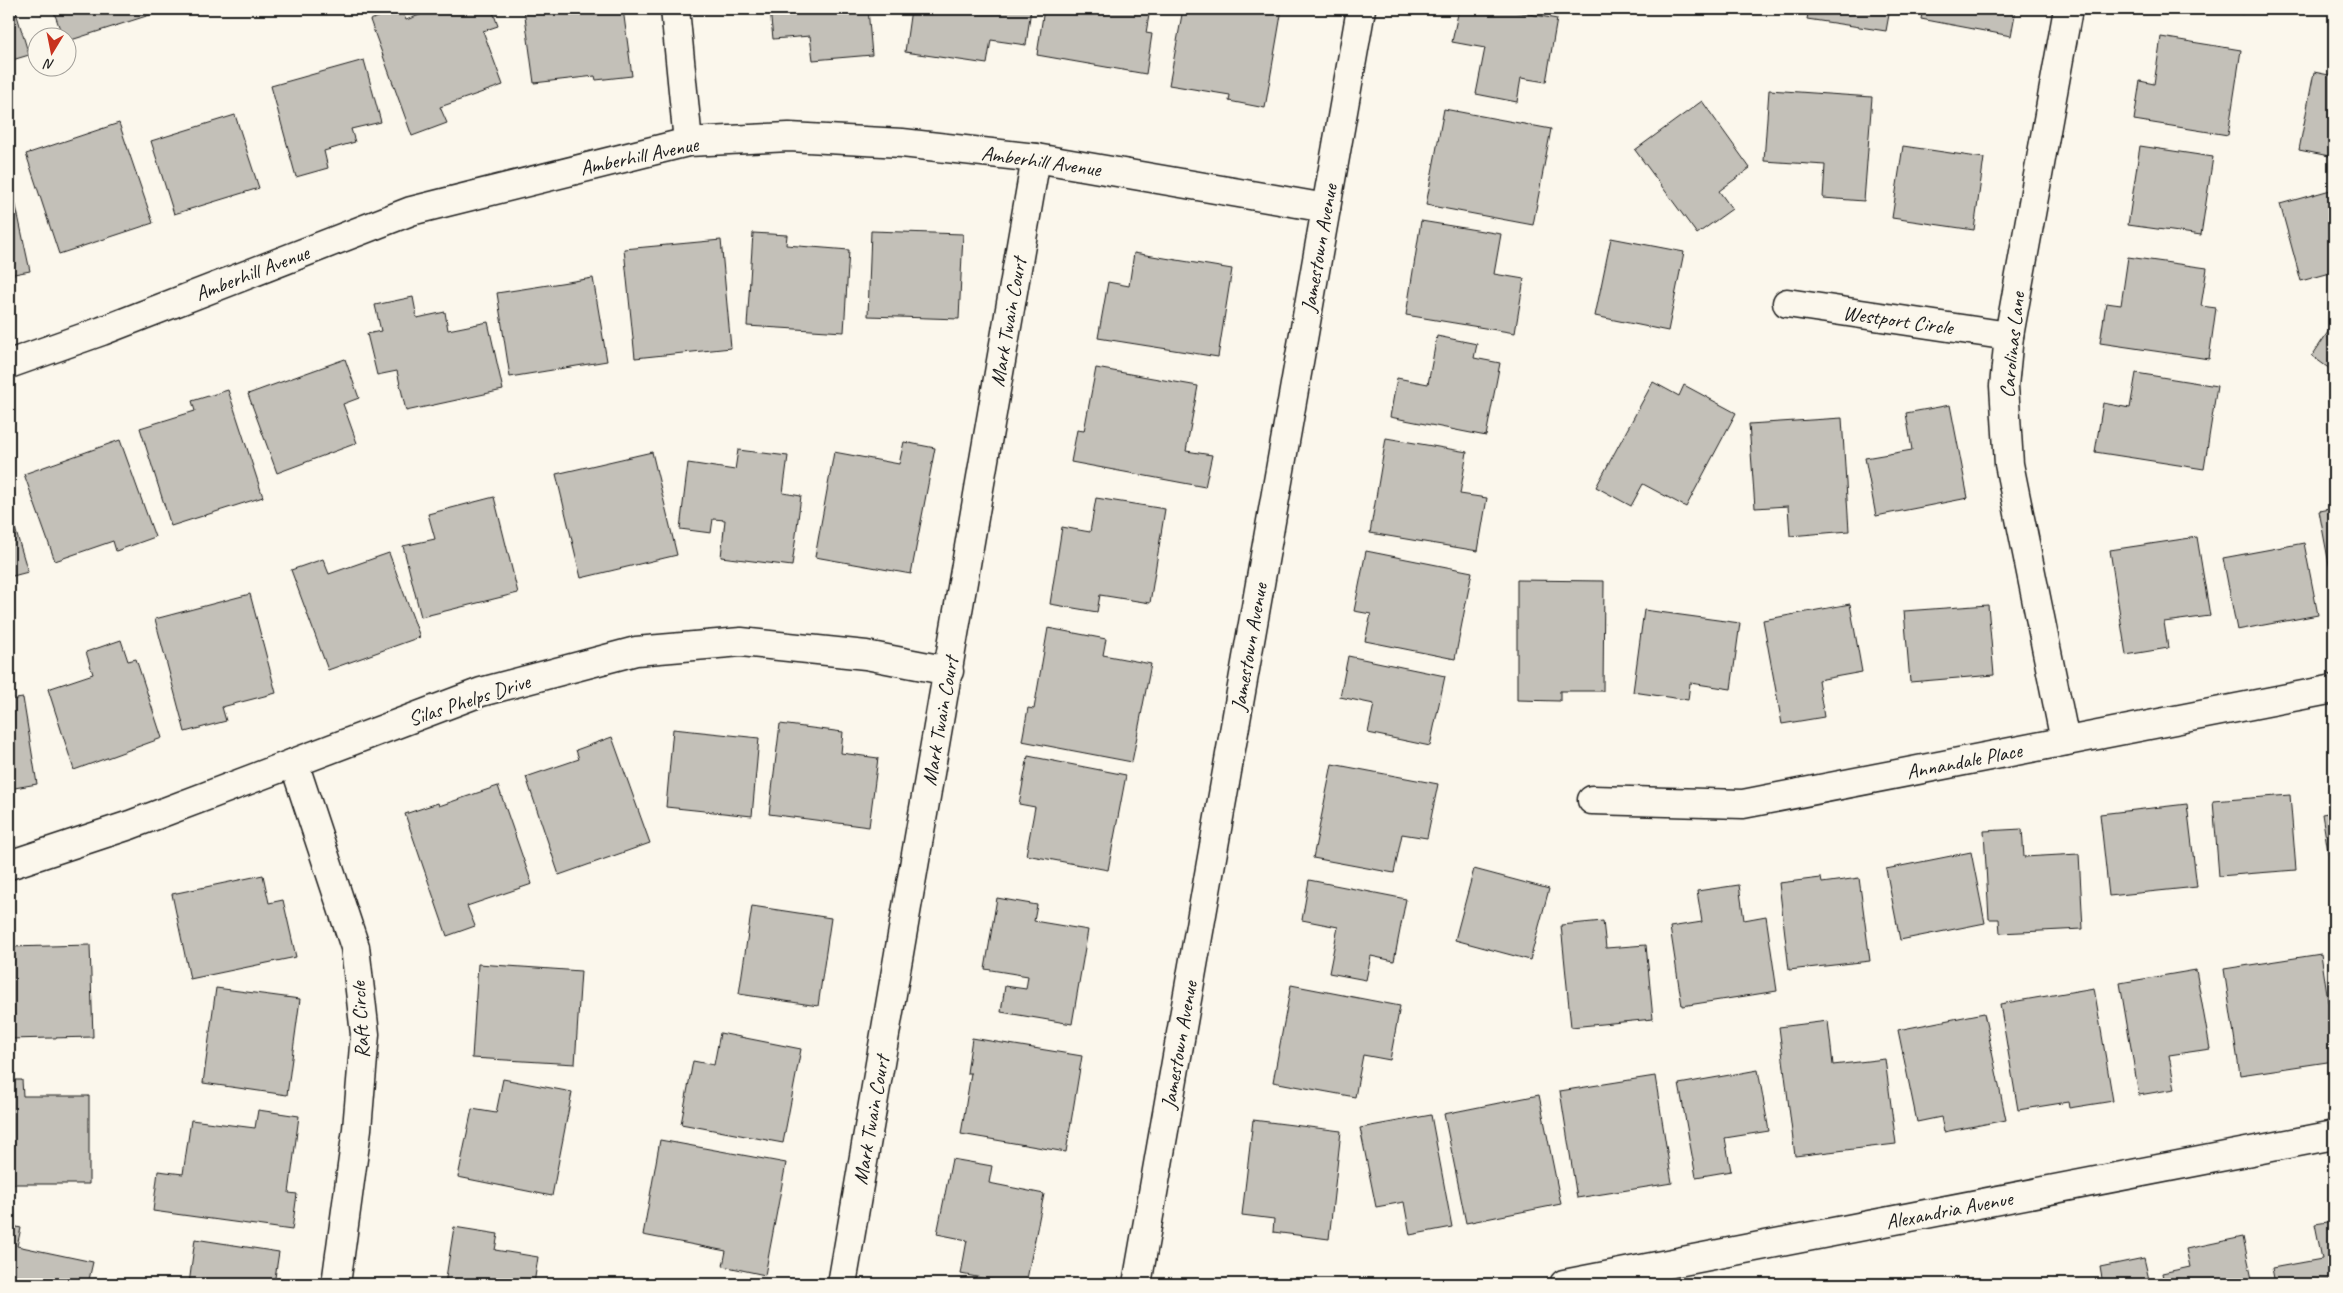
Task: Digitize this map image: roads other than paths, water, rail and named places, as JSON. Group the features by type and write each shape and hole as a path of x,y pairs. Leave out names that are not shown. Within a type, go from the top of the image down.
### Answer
{"street":[{"path":"675,9 688,142"},
{"name":"Jamestown Avenue","path":"1136,1284 1361,9"},
{"name":"Carolinas Lane","path":"2064,741 2009,464 2004,386 2009,336 2068,9"},
{"name":"Amberhill Avenue","path":"9,364 102,332 411,211 688,142 788,137 902,144 1036,158 1326,208"},
{"name":"Mark Twain Court","path":"842,1284 1036,158"},
{"name":"Westport Circle","path":"1787,303 2009,336"},
{"name":"Silas Phelps Drive","path":"9,865 130,826 481,692 636,652 740,642 866,655 948,671"},
{"name":"Annandale Place","path":"1592,800 1743,804 2334,689"},
{"name":"Raft Circle","path":"294,763 355,947 365,1034 357,1129 336,1284"},
{"name":"Alexandria Avenue","path":"1564,1284 2334,1135"}]}
